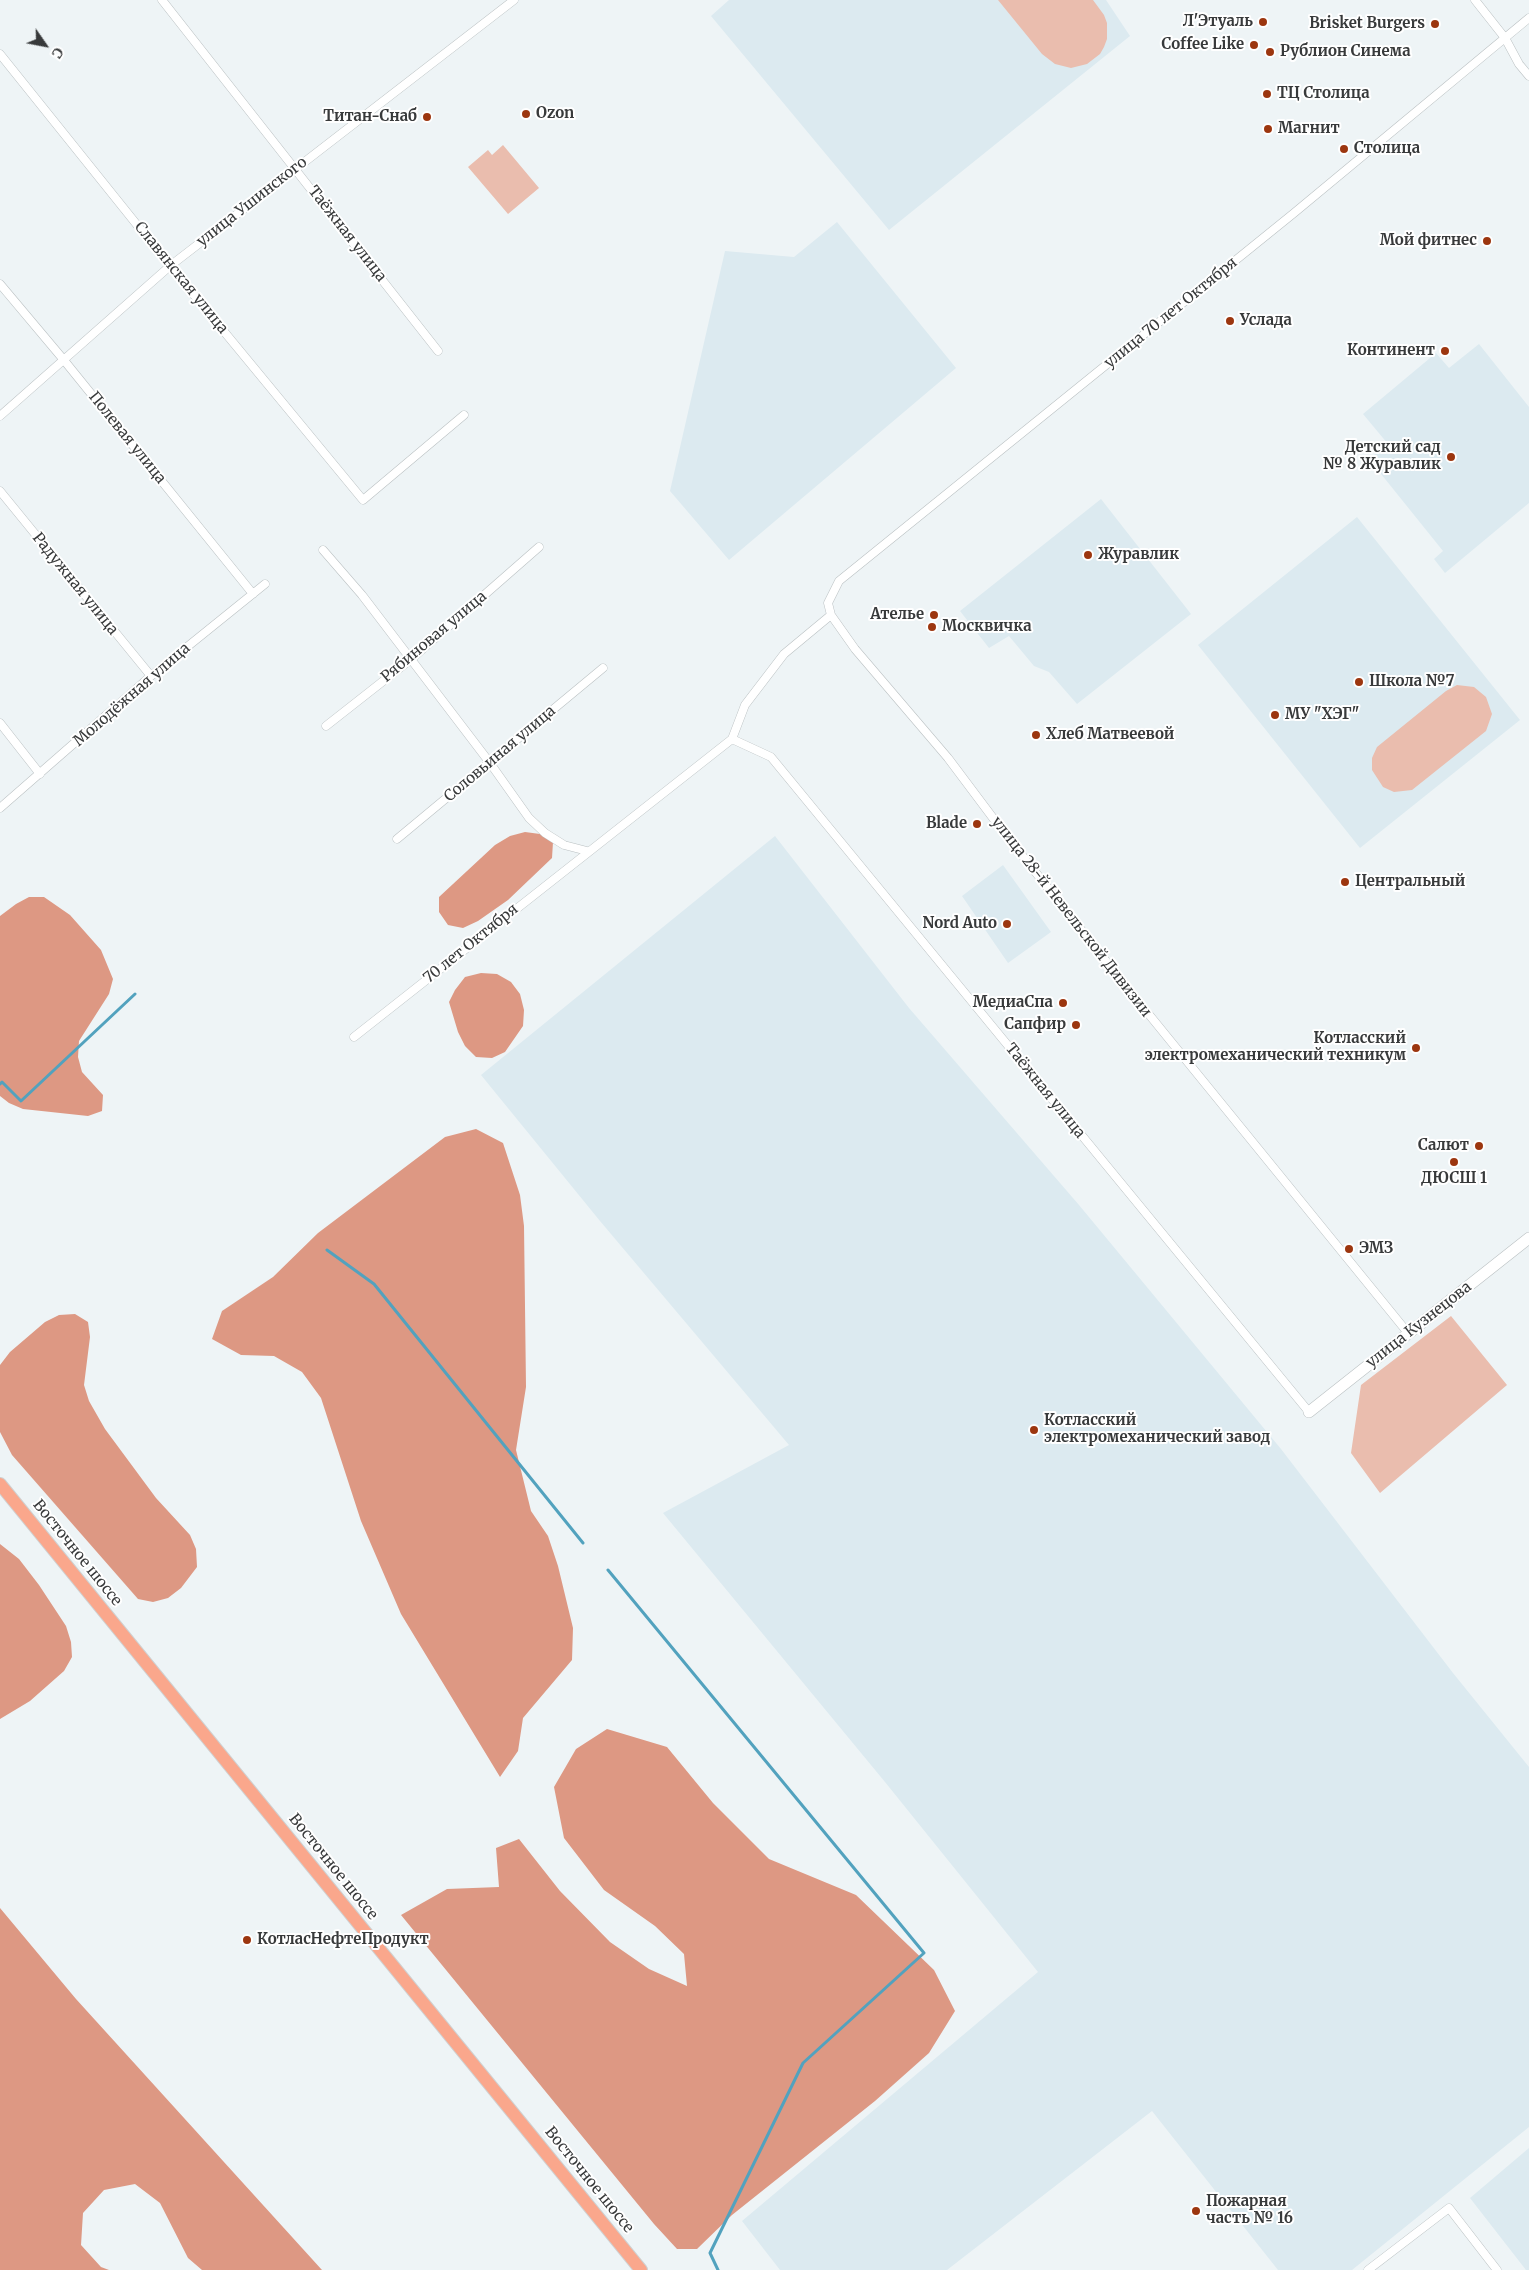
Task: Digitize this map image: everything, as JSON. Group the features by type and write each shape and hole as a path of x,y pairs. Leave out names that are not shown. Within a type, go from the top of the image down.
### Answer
{"main road":[{"name":"Восточное шоссе","path":"0,1484 641,2270"}],"street":[{"name":"Таёжная улица","path":"162,0 438,351"},
{"name":"улица Ушинского","path":"0,416 170,266 514,0"},
{"path":"1475,0 1505,38 1519,64 1529,76"},
{"name":"улица 70 лет Октября","path":"831,615 828,603 839,581 1294,213 1529,18"},
{"name":"Славянская улица","path":"0,54 170,266 363,500 464,415"},
{"name":"Полевая улица","path":"0,284 253,594"},
{"name":"Радужная улица","path":"0,491 151,676"},
{"name":"Рябиновая улица","path":"326,726 410,660 539,547"},
{"path":"323,550 362,595 490,763 529,818 545,833 564,845 588,851"},
{"name":"Молодёжная улица","path":"0,808 151,676 265,584"},
{"path":"732,739 745,705 784,654 831,615"},
{"name":"улица 28-й Невельской Дивизии","path":"831,615 855,649 948,758 1002,830 1125,985 1408,1333"},
{"name":"Соловьиная улица","path":"397,839 603,668"},
{"path":"0,722 40,774"},
{"name":"Таёжная улица","path":"732,739 771,757 1309,1412"},
{"name":"70 лет Октября","path":"354,1037 732,739"},
{"name":"улица Кузнецова","path":"1309,1412 1529,1238"},
{"path":"1368,2270 1449,2208 1498,2270"}],"shaded area":[{"path":"729,0 1106,0 1130,36 889,230 711,16"},
{"path":"998,0 1093,0 1104,15 1107,23 1107,39 1104,47 1100,54 1087,64 1071,68 1055,64 1042,54"},
{"path":"503,145 539,188 508,214 468,167 488,150 492,155"},
{"path":"837,222 956,368 729,560 670,491 725,251 794,257"},
{"name":"Детский сад № 8 Журавлик","path":"1479,344 1529,407 1529,503 1445,573 1434,559 1443,551 1369,459 1388,444 1363,414 1436,353 1449,368"},
{"name":"Журавлик","path":"1101,499 1191,614 1077,704 1049,672 1034,666 1009,636 989,648 960,611"},
{"name":"Школа №7","path":"1357,517 1520,720 1360,848 1198,645"},
{"path":"1457,685 1474,687 1486,697 1492,714 1486,731 1412,790 1394,792 1383,787 1372,770 1372,758 1377,747 1446,691"},
{"path":"525,832 540,834 553,842 552,858 508,900 478,921 463,928 448,925 439,912 439,897 495,845 510,836"},
{"path":"775,836 909,1008 1079,1205 1281,1449 1453,1673 1529,1767 1529,2127 1352,2270 1278,2270 1152,2111 947,2270 780,2270 742,2221 1038,1972 885,1782 663,1513 789,1445 600,1221 481,1075"},
{"path":"1003,865 1051,932 1008,963 962,896"},
{"path":"29,897 44,897 70,915 101,950 113,979 109,994 79,1041 78,1057 82,1072 103,1095 102,1111 88,1116 23,1109 9,1103 0,1096 0,916"},
{"path":"481,973 497,974 511,982 520,994 524,1010 523,1026 505,1052 492,1058 476,1057 465,1046 458,1032 449,1002 465,977"},
{"path":"476,1129 503,1143 520,1195 524,1226 526,1387 516,1450 531,1511 548,1536 558,1566 573,1628 572,1660 523,1718 518,1751 500,1777 401,1614 361,1521 321,1398 302,1372 274,1356 241,1355 212,1339 222,1311 273,1277 318,1233 445,1137"},
{"path":"75,1314 88,1322 90,1337 84,1385 89,1401 105,1429 156,1498 190,1535 196,1549 197,1567 181,1588 168,1598 153,1602 138,1599 12,1455 0,1432 0,1365 10,1352 45,1322 59,1315"},
{"path":"1451,1316 1507,1385 1380,1493 1351,1453 1361,1385"},
{"path":"0,1544 19,1559 66,1626 71,1642 72,1657 64,1671 30,1701 0,1719"},
{"path":"607,1729 667,1747 713,1803 769,1859 856,1895 934,1970 955,2011 929,2053 875,2101 732,2215 697,2249 677,2249 654,2224 401,1915 447,1889 499,1887 496,1848 519,1839 560,1891 610,1942 649,1969 687,1986 684,1954 655,1926 604,1890 564,1838 554,1787 576,1749"},
{"path":"0,1908 76,1999 322,2270 202,2270 188,2258 160,2203 135,2184 104,2190 83,2213 81,2245 101,2267 109,2270 0,2270"},
{"path":"1529,2148 1529,2270 1526,2270 1470,2198"}],"waterway":[{"path":"0,1084 2,1082 21,1101 135,994"},
{"path":"327,1250 374,1284 583,1543"},
{"path":"608,1570 924,1953 803,2063 710,2253 718,2270"}],"place":[{"name":"Л'Этуаль","path":"1263,22"},
{"name":"Brisket Burgers","path":"1435,24"},
{"name":"Coffee Like","path":"1254,45"},
{"name":"Рублион Синема","path":"1270,52"},
{"name":"ТЦ Столица","path":"1267,94"},
{"name":"Ozon","path":"526,114"},
{"name":"Титан-Снаб","path":"427,117"},
{"name":"Магнит","path":"1268,129"},
{"name":"Столица","path":"1344,149"},
{"name":"Мой фитнес","path":"1487,241"},
{"name":"Услада","path":"1230,321"},
{"name":"Континент","path":"1445,351"},
{"name":"Детский сад № 8 Журавлик","path":"1451,457"},
{"name":"Журавлик","path":"1088,555"},
{"name":"Ателье","path":"934,615"},
{"name":"Москвичка","path":"932,627"},
{"name":"Школа №7","path":"1359,682"},
{"name":"МУ \"ХЭГ\"","path":"1275,715"},
{"name":"Хлеб Матвеевой","path":"1036,735"},
{"name":"Blade","path":"977,824"},
{"name":"Центральный","path":"1345,882"},
{"name":"Nord Auto","path":"1007,924"},
{"name":"МедиаСпа","path":"1063,1003"},
{"name":"Сапфир","path":"1076,1025"},
{"name":"Котласский электромеханический техникум","path":"1416,1048"},
{"name":"Салют","path":"1479,1146"},
{"name":"ДЮСШ 1","path":"1454,1162"},
{"name":"ЭМЗ","path":"1349,1249"},
{"name":"Котласский электромеханический завод","path":"1034,1430"},
{"name":"КотласНефтеПродукт","path":"247,1940"},
{"name":"Пожарная часть № 16","path":"1196,2211"}]}
